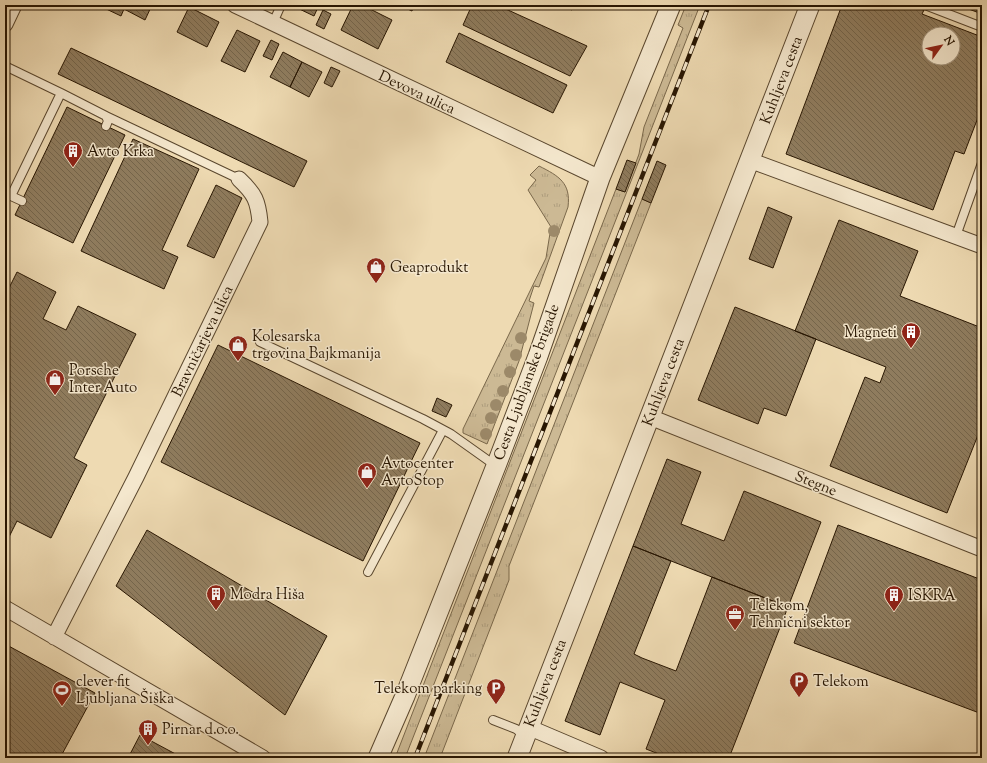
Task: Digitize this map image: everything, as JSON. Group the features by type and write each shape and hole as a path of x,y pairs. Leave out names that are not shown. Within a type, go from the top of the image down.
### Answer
{"street":[{"path":"5,24 14,5"},
{"name":"Devova ulica","path":"235,5 600,178"},
{"name":"Cesta Ljubljanske brigade","path":"378,758 408,688 496,466 538,356 600,178 671,5"},
{"name":"Kuhljeva cesta","path":"517,758 810,5"},
{"path":"749,160 982,246"},
{"name":"Bravničarjeva ulica","path":"54,637 136,477 260,222 259,203 251,190 240,179"},
{"name":"Stegne","path":"650,417 982,549"},
{"path":"5,608 263,758"},
{"path":"527,731 601,758"}],"lane":[{"path":"273,23 281,5"},
{"path":"925,5 982,27"},
{"name":"Bravničarjeva ulica","path":"5,66 106,116 240,179"},
{"path":"22,201 8,195 61,93"},
{"path":"106,116 108,121 106,126"},
{"path":"956,236 982,163"},
{"path":"260,342 423,419 443,430 496,466"},
{"path":"368,572 443,430"},
{"path":"493,720 527,731"}],"green space":[{"path":"686,5 700,5 405,758 395,758 616,189 625,192 639,154 644,127 683,28 678,25"},
{"path":"539,166 552,173 562,181 568,192 568,207 539,287 534,286 529,301 534,303 519,361 487,444 463,433 463,429 546,258 551,227 528,190 536,180 530,175"},
{"path":"642,199 651,203 509,566 509,580 440,758 424,758"}],"building":[{"path":"103,5 152,5 145,20 124,9 121,16 102,7"},
{"path":"291,5 319,5 314,16"},
{"path":"353,5 362,5 392,20 378,49 341,30"},
{"path":"399,5 414,5 412,11"},
{"path":"472,5 497,5 587,46 570,76 463,25"},
{"path":"560,5 574,5 572,10"},
{"path":"842,5 911,5 924,10 922,14 953,26 921,26 921,66 961,66 961,29 982,37 982,107 964,154 955,151 933,210 786,154"},
{"path":"958,5 982,5 982,14"},
{"path":"189,7 219,22 207,47 177,32"},
{"path":"323,10 331,14 324,29 316,25"},
{"path":"237,30 260,41 245,72 221,61"},
{"path":"459,33 567,85 553,113 446,62"},
{"path":"271,40 279,44 272,60 263,56"},
{"path":"71,48 307,161 294,187 58,74"},
{"path":"283,52 302,62 290,87 270,77"},
{"path":"302,62 322,72 309,97 290,87"},
{"path":"331,67 340,71 332,87 324,83"},
{"name":"Avto Krka","path":"67,107 125,135 73,243 15,215"},
{"path":"133,139 199,169 162,250 178,257 164,289 81,251"},
{"path":"627,160 636,163 625,192 616,189"},
{"path":"657,161 666,165 651,203 642,199"},
{"path":"216,185 242,198 214,258 187,246"},
{"path":"768,207 792,217 773,268 749,259"},
{"name":"Magneti","path":"839,220 918,251 900,296 982,328 982,425 947,513 830,466 865,377 880,383 886,367 795,331"},
{"name":"Porsche Inter Auto","path":"17,272 56,292 43,319 66,330 78,306 136,334 74,458 87,465 51,538 17,521 5,545 5,296"},
{"path":"735,307 816,339 786,416 764,408 758,424 698,400"},
{"path":"218,345 420,443 363,561 161,462"},
{"path":"437,398 452,405 446,417 432,411"},
{"path":"667,459 701,472 681,524 724,541 744,491 821,522 788,607 633,546"},
{"name":"ISKRA","path":"838,525 982,580 982,714 794,643"},
{"name":"Modra Hiša","path":"147,530 327,636 285,715 116,586"},
{"name":"Telekom, Tehnični sektor","path":"633,546 671,561 634,654 642,658 676,671 712,577 788,607 729,758 669,758 646,749 665,700 620,682 600,735 565,721"},
{"path":"5,644 95,693 60,758 5,758"},
{"name":"Pirnar d.o.o.","path":"140,735 183,758 128,758"}],"railway":[{"path":"415,758 709,5"}],"place":[{"name":"Avto Krka","path":"73,168"},
{"name":"Geaprodukt","path":"376,284"},
{"name":"Magneti","path":"911,349"},
{"name":"Kolesarska trgovina Bajkmanija","path":"238,362"},
{"name":"Porsche Inter Auto","path":"55,396"},
{"name":"Avtocenter AvtoStop","path":"367,489"},
{"name":"Modra Hiša","path":"216,611"},
{"name":"ISKRA","path":"894,612"},
{"name":"Telekom, Tehnični sektor","path":"735,631"},
{"name":"Telekom","path":"799,698"},
{"name":"Telekom parking","path":"496,705"},
{"name":"clever fit Ljubljana Šiška","path":"62,707"},
{"name":"Pirnar d.o.o.","path":"148,746"}]}
